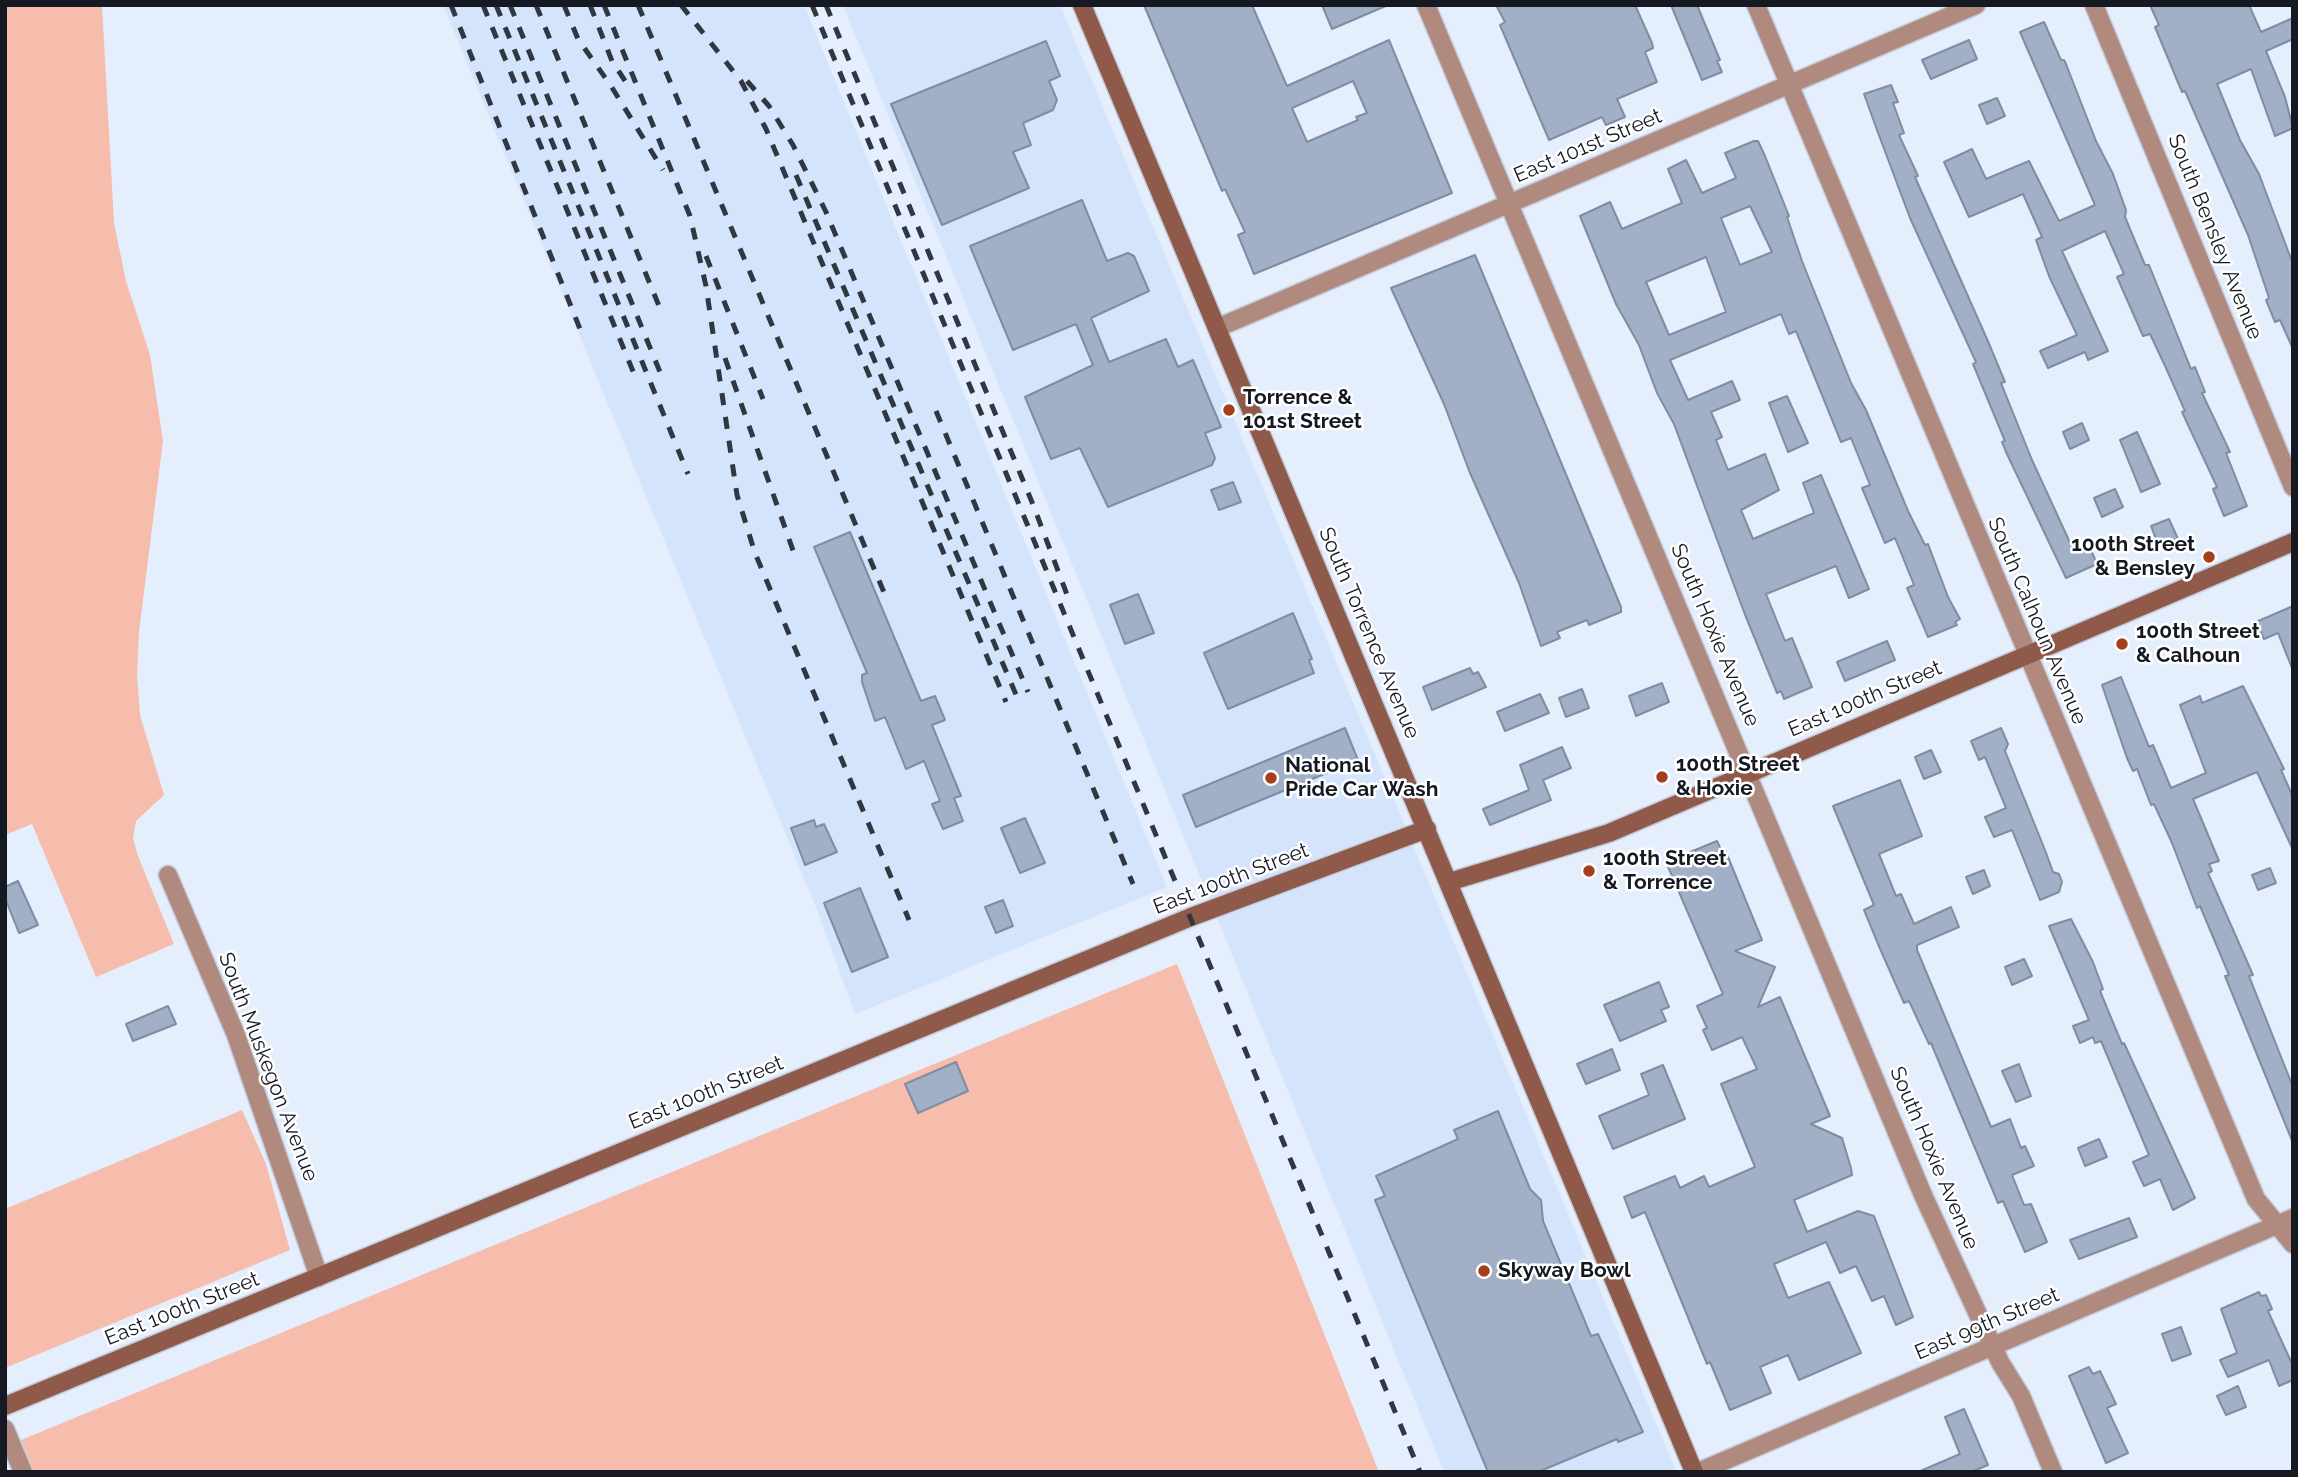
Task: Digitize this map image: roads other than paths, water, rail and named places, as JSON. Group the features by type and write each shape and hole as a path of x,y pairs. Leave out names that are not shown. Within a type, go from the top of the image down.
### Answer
{"main road":[{"name":"South Torrence Avenue","path":"1083,5 1696,1472"},
{"name":"East 100th Street","path":"1449,883 1578,844 2293,542"},
{"name":"East 100th Street","path":"5,1406 1191,917 1427,829"}],"street":[{"name":"South Hoxie Avenue","path":"1426,5 1923,1195 1993,1346 2021,1396 2053,1472"},
{"name":"South Calhoun Avenue","path":"1756,5 2256,1199 2285,1221 2293,1244"},
{"name":"East 101st Street","path":"1217,328 1976,5"},
{"name":"South Bensley Avenue","path":"2094,5 2293,487"},
{"name":"South Muskegon Avenue","path":"168,875 236,1035 319,1277"},
{"name":"East 99th Street","path":"1696,1472 2285,1221"},
{"path":"5,1429 23,1472"}],"railway":[{"path":"451,5 584,339"},
{"path":"483,5 637,381"},
{"path":"496,5 688,474"},
{"path":"510,5 660,372"},
{"path":"536,5 659,306"},
{"path":"564,5 578,39 611,86 663,170"},
{"path":"590,5 612,61 631,90"},
{"path":"604,5 690,216 706,286 737,495 755,553 909,920"},
{"path":"638,5 888,602"},
{"path":"681,5 741,81 766,129 1006,702"},
{"path":"812,5 1420,1472"},
{"path":"826,5 1034,507 1069,600"},
{"path":"747,81 769,106 793,145 826,212 1028,692"},
{"path":"796,175 1017,697"},
{"path":"706,256 763,399"},
{"path":"725,358 795,556"},
{"path":"936,411 1133,884"}],"place":[{"name":"Torrence & 101st Street","path":"1229,410"},
{"name":"100th Street & Bensley","path":"2209,557"},
{"name":"100th Street & Calhoun","path":"2122,644"},
{"name":"100th Street & Hoxie","path":"1662,777"},
{"name":"National Pride Car Wash","path":"1271,778"},
{"name":"100th Street & Torrence","path":"1589,871"},
{"name":"Skyway Bowl","path":"1484,1271"}]}
